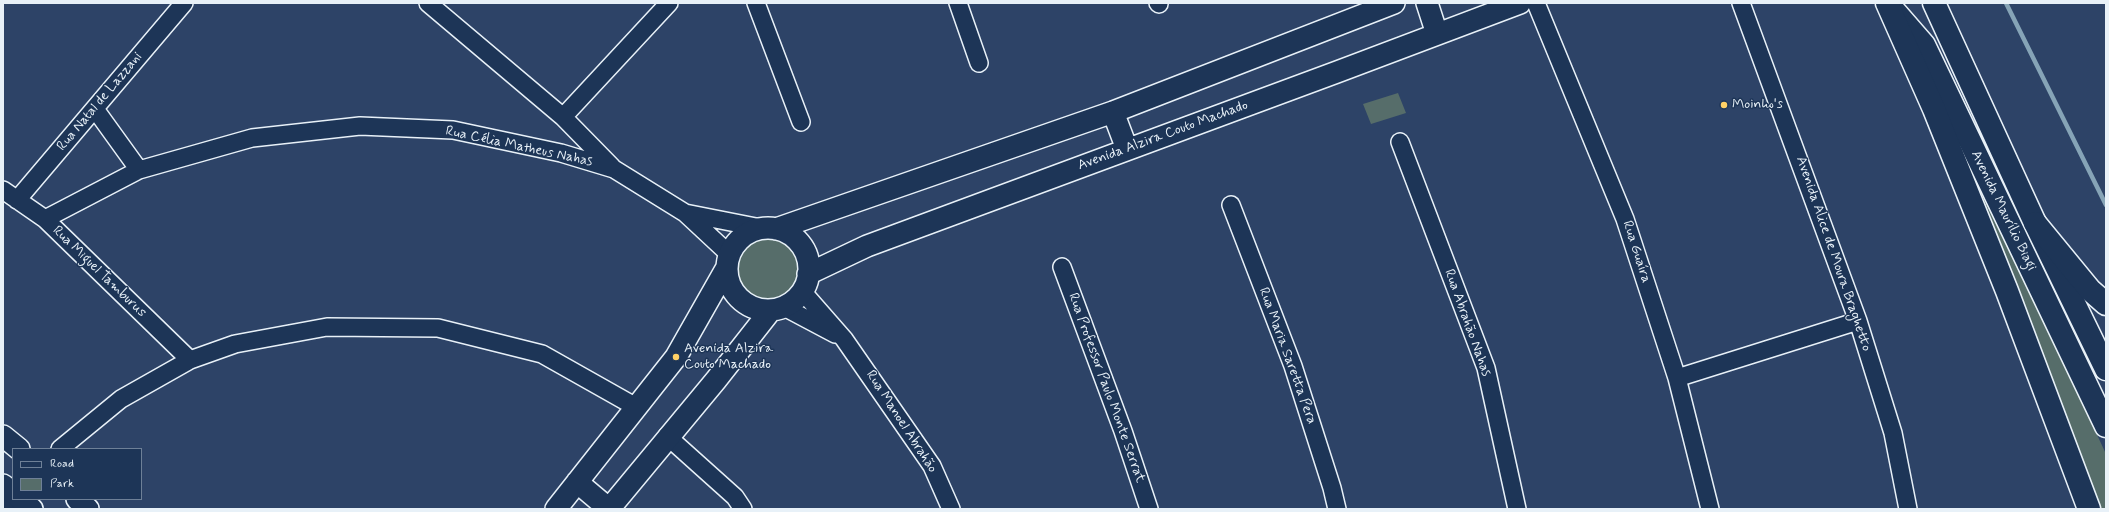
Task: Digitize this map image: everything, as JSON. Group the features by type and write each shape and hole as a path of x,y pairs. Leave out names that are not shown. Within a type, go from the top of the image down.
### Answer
{"main road":[{"name":"Avenida Maurílio Biagi","path":"1888,3 1924,45 2106,426"},
{"path":"1888,3 1934,109 2004,284 2089,509"},
{"name":"Avenida Maurílio Biagi","path":"1934,3 2035,223 2106,369"},
{"path":"2035,223 2090,290 2106,304"}],"street":[{"name":"Rua Natal de Lazzani","path":"17,200 184,3"},
{"path":"428,3 563,117 614,169"},
{"path":"563,117 669,3"},
{"path":"756,3 801,122"},
{"path":"958,3 979,63"},
{"path":"556,509 676,357 728,262 734,245 742,237 1113,112 1394,3"},
{"path":"1427,3 1438,34"},
{"name":"Avenida Alzira Couto Machado","path":"805,282 867,246 1520,3"},
{"name":"Rua Guaíra","path":"1536,3 1625,219 1677,378 1710,509"},
{"name":"Avenida Alice de Moura Braghetto","path":"1741,3 1858,321 1893,433 1908,509"},
{"path":"95,108 139,170"},
{"path":"1113,112 1127,149"},
{"name":"Rua Célia Matheus Nahas","path":"45,219 139,170 252,138 360,126 453,130 561,153 614,169 685,213 728,262"},
{"name":"Rua Abrahão Nahas","path":"1400,142 1486,368 1517,509"},
{"name":"Rua Miguel Tamburus","path":"3,190 45,219 190,360"},
{"name":"Rua Maria Saretta Pera","path":"1232,205 1293,366 1332,488 1337,509"},
{"name":"Rua Célia Matheus Nahas","path":"685,213 769,229"},
{"path":"728,262 730,286 740,299 754,308 777,308 792,302 805,282 808,262 804,250 788,233 769,229"},
{"name":"Rua Professor Paulo Monte Serrat","path":"1062,267 1123,432 1149,509"},
{"name":"Rua Manoel Abrahão","path":"805,282 932,466 951,509"},
{"path":"577,482 609,509 667,436 777,308"},
{"name":"Rua Manoel Abrahão","path":"777,308 844,339"},
{"path":"1677,378 1858,321"},
{"path":"61,448 121,399 190,360 235,344 326,327 438,328 542,354 636,407"},
{"path":"3,436 18,448"},
{"path":"667,436 735,497 743,509"},
{"path":"3,485 12,492"},
{"path":"8,509 12,500"},
{"path":"21,500 32,509"},
{"path":"78,500 88,509"}],"green space":[{"path":"1398,93 1406,113 1371,124 1363,104"},
{"path":"1956,144 1962,145 2106,454 2106,509 2094,509"},
{"path":"760,236 772,236 789,245 796,256 798,268 796,280 789,291 772,300 760,300 748,295 739,286 734,274 734,262 739,250 748,241"}],"waterway":[{"path":"2006,3 2106,205"}],"place":[{"name":"Moinho's","path":"1724,105"},
{"name":"Avenida Alzira Couto Machado","path":"676,357"}]}
